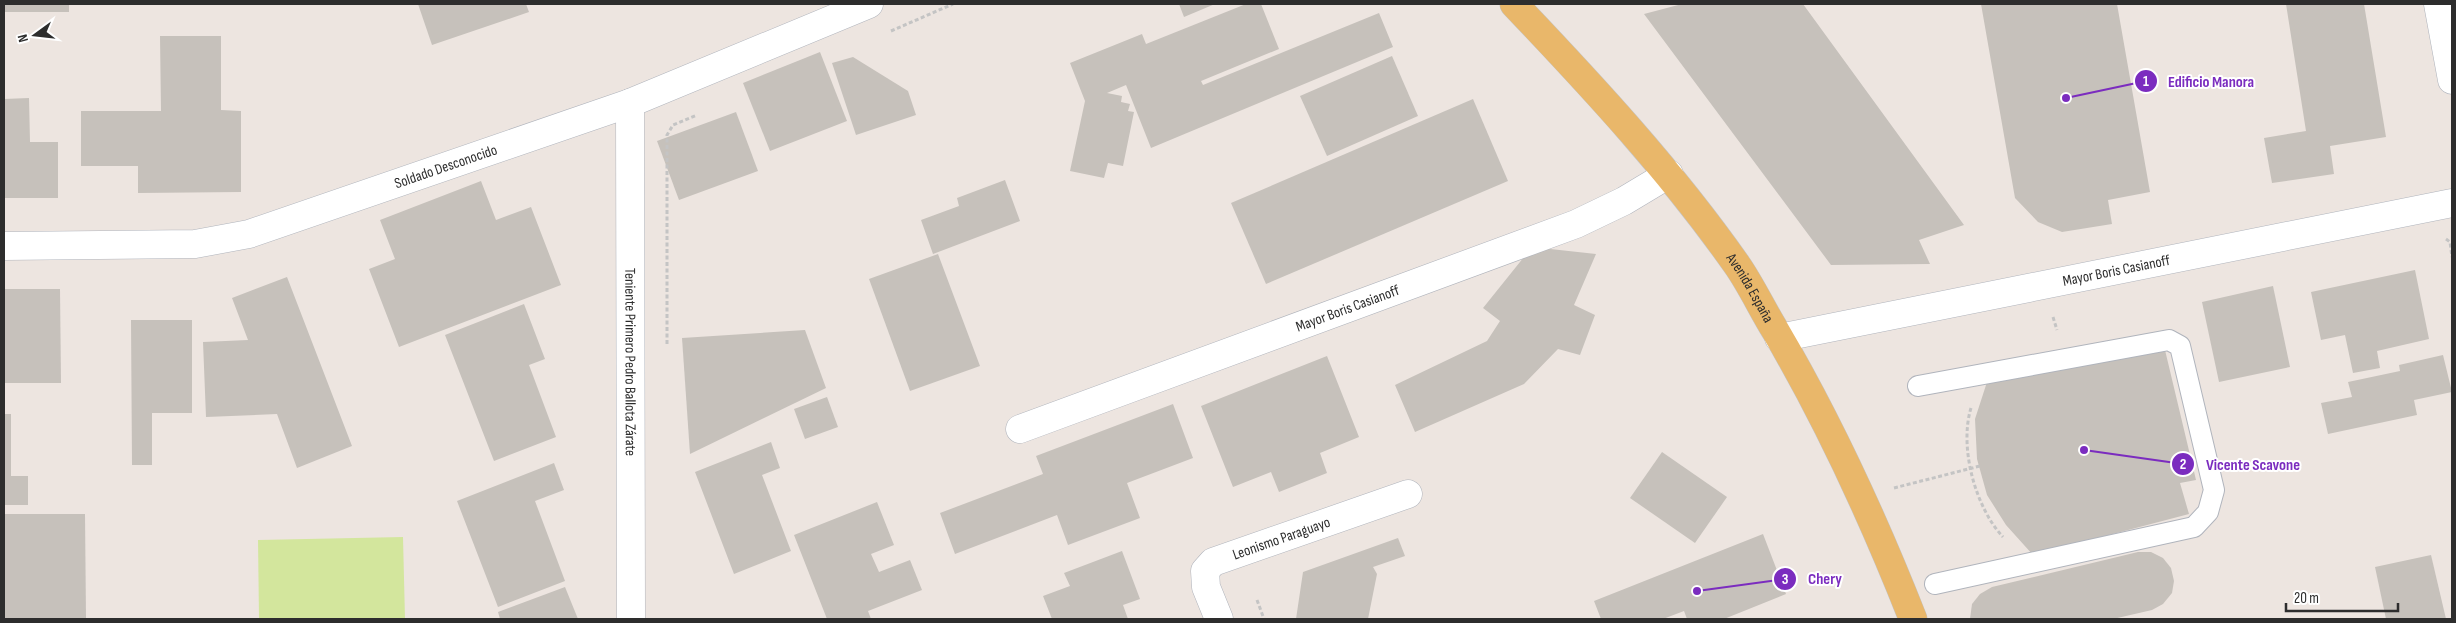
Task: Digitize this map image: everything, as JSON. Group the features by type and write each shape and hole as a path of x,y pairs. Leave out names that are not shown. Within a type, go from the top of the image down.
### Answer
{"main road":[{"name":"Avenida España","path":"1514,4 1583,77 1669,174 1738,266 1822,414 1864,503 1913,619"}],"street":[{"name":"Soldado Desconocido","path":"4,246 195,244 249,234 630,103 869,4"},
{"path":"2438,4 2452,80"},
{"name":"Teniente Primero Pedro Ballota Zárate","path":"630,103 631,619"},
{"name":"Mayor Boris Casianoff","path":"1020,429 1576,224 1624,201 1669,174"},
{"name":"Mayor Boris Casianoff","path":"1779,338 2452,204"},
{"name":"Leonismo Paraguayo","path":"1220,619 1206,587 1205,571 1213,562 1408,494"}],"lane":[{"path":"1918,386 2169,340 2180,346 2214,490 2208,512 2194,528 1936,584"}],"path":[{"path":"890,31 953,4"},
{"path":"667,352 667,135 673,125 700,113"},
{"path":"2445,238 2450,242 2452,257"},
{"path":"2053,317 2056,330"},
{"path":"1979,375 1968,418 1966,441 1970,468 1981,502 1999,533 2027,564"},
{"path":"1894,488 1980,466"},
{"path":"1257,600 1264,619"}],"green space":[{"path":"403,537 405,619 259,619 258,540"}],"building":[{"path":"4,4 69,4 69,12 4,12"},
{"path":"418,4 526,4 529,12 432,45"},
{"path":"1179,4 1215,4 1184,17"},
{"path":"1246,4 1261,4 1279,49 1201,81 1203,85 1379,13 1393,47 1151,148 1126,85 1107,93 1122,96 1121,102 1130,104 1128,111 1134,112 1123,166 1108,163 1104,178 1070,171 1085,101 1070,63 1142,34 1146,44"},
{"path":"1682,4 1803,4 1964,225 1919,240 1930,264 1831,265 1644,14"},
{"path":"1981,4 2117,4 2150,192 2108,200 2112,224 2062,232 2038,222 2015,198"},
{"path":"2286,4 2364,4 2386,137 2330,146 2334,174 2272,183 2264,138 2306,131"},
{"path":"160,36 221,36 221,110 241,111 241,192 138,193 138,166 81,166 81,111 161,111"},
{"path":"820,52 847,121 770,151 743,83"},
{"path":"1392,56 1418,116 1327,156 1300,96"},
{"path":"853,57 908,91 916,115 856,135 832,63"},
{"path":"29,98 30,142 58,142 58,198 4,198 4,99"},
{"path":"1473,99 1508,181 1266,284 1231,203"},
{"path":"736,112 758,171 679,200 657,141"},
{"path":"1005,180 1020,221 933,254 921,220 959,206 957,198"},
{"path":"481,181 496,220 531,207 561,285 399,347 369,269 395,259 380,220"},
{"path":"1532,247 1596,254 1574,305 1595,315 1580,355 1558,349 1524,384 1415,432 1395,385 1487,341 1500,321 1483,308"},
{"path":"938,254 980,366 910,391 869,279"},
{"path":"2415,270 2429,339 2377,351 2380,368 2353,373 2345,335 2321,340 2311,292"},
{"path":"287,277 352,446 297,468 277,414 206,417 203,342 248,340 232,298"},
{"path":"2273,286 2290,367 2219,382 2202,302"},
{"path":"4,289 60,289 61,383 4,383"},
{"path":"524,304 545,359 529,365 556,437 494,461 445,335"},
{"path":"131,320 192,320 192,413 152,413 152,465 132,465"},
{"path":"805,330 826,388 690,454 682,338"},
{"path":"2165,350 2196,480 2180,483 2189,514 2033,555 2006,525 1987,495 1977,459 1975,419 1987,382"},
{"path":"2443,355 2452,392 2414,400 2417,415 2328,434 2321,403 2352,397 2348,382 2400,371 2399,365"},
{"path":"1327,356 1359,437 1320,453 1327,473 1279,492 1271,472 1233,487 1201,406"},
{"path":"827,397 838,427 805,439 794,409"},
{"path":"1173,404 1193,458 1127,483 1140,518 1068,545 1057,515 955,554 940,513 1043,474 1036,456"},
{"path":"4,414 11,414 11,476 28,476 28,505 4,505"},
{"path":"771,442 780,468 762,475 791,551 734,574 695,472"},
{"path":"1662,452 1727,497 1695,543 1630,498"},
{"path":"554,463 564,490 535,501 565,581 498,607 457,501"},
{"path":"877,502 894,545 871,554 879,572 910,560 922,590 868,611 871,619 827,619 794,535"},
{"path":"4,514 85,514 86,618 4,619"},
{"path":"1763,534 1786,594 1724,619 1687,619 1684,611 1663,619 1601,619 1594,601"},
{"path":"1398,538 1405,556 1373,567 1377,574 1368,619 1296,619 1303,572"},
{"path":"1122,551 1140,599 1123,605 1128,619 1052,619 1043,596 1070,586 1064,573"},
{"path":"2138,552 2151,552 2163,558 2171,568 2174,581 2172,593 2163,604 2152,610 2113,619 1970,619 1972,604 1980,594 1992,587"},
{"path":"2431,555 2446,619 2386,619 2375,567"},
{"path":"565,587 578,619 500,619 498,612"}],"place":[{"name":"Edificio Manora","path":"2066,98"},
{"name":"Vicente Scavone","path":"2084,450"},
{"name":"Chery","path":"1697,591"}]}
